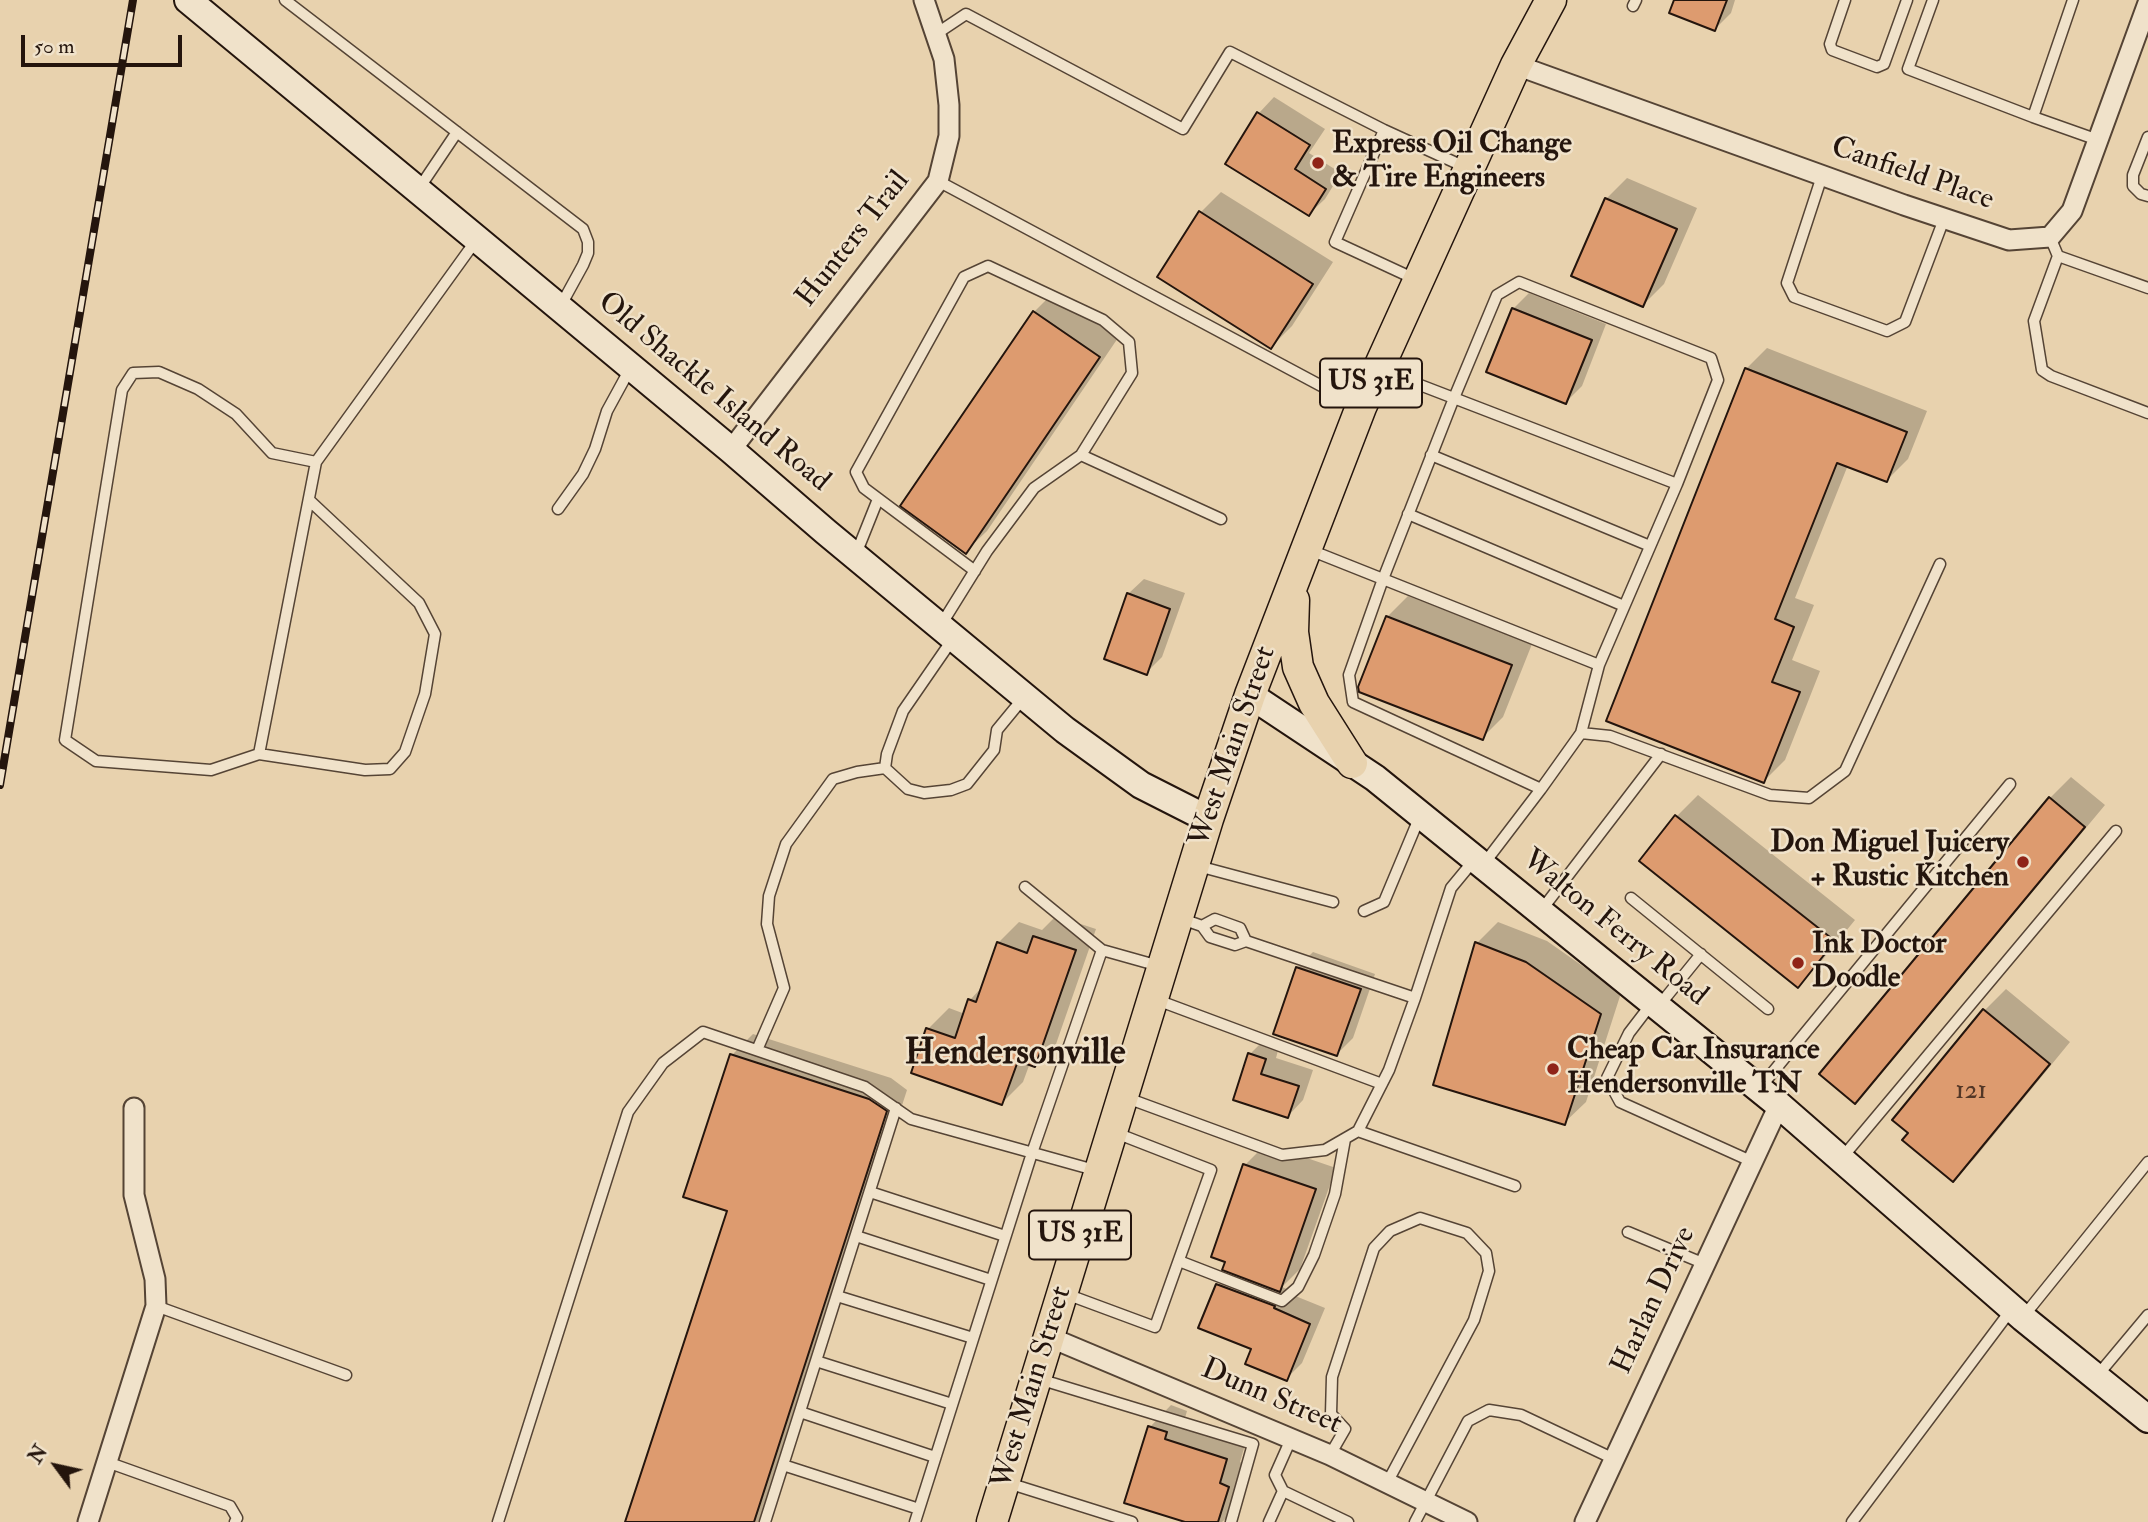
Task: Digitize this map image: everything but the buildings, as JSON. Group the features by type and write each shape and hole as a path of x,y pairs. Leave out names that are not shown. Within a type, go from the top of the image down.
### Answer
{"main road":[{"name":"West Main Street","path":"992,1522 1163,967 1190,922 1194,865 1250,695 1361,407 1516,65 1551,0"},
{"path":"1294,580 1293,632 1298,667 1314,704 1352,763"}],"street":[{"name":"Old Shackle Island Road","path":"188,0 1065,730 1141,785 1208,819"},
{"name":"Hunters Trail","path":"731,450 937,181 949,136 950,105 944,59 924,0"},
{"path":"2050,237 2072,211 2148,3"},
{"name":"Canfield Place","path":"1516,65 1822,176 2009,240 2050,237"},
{"name":"Walton Ferry Road","path":"1250,695 1375,778 1779,1105 2017,1313 2148,1419"},
{"name":"Harlan Drive","path":"1585,1522 1779,1105"},
{"path":"92,1521 107,1462 156,1306 155,1279 134,1195 134,1108"},
{"name":"Dunn Street","path":"1049,1338 1292,1438 1467,1522"}],"lane":[{"path":"285,0 583,229 588,242 588,253 560,307"},
{"path":"1845,0 1830,44 1832,50 1877,67 1884,64 1907,0"},
{"path":"1933,0 1908,69 2098,140"},
{"path":"2033,117 2073,0"},
{"path":"936,34 966,14 1183,129 1230,52 1384,130 1469,169"},
{"path":"1384,130 1335,242 1418,281"},
{"path":"418,190 457,132"},
{"path":"2148,136 2133,175 2133,186 2141,194 2148,196"},
{"path":"1822,176 1787,283 1794,297 1887,331 1905,322 1944,219"},
{"path":"937,181 1361,407"},
{"path":"2050,237 2058,256 2034,321 2042,370 2050,376 2148,413"},
{"path":"260,754 316,462 477,239"},
{"path":"2058,256 2148,288"},
{"path":"886,768 887,754 903,711 948,631 975,571 1034,488 1081,455 1132,373 1129,342 1103,320 988,266 964,277 856,472 864,488 975,571"},
{"path":"1123,1096 1282,1155 1325,1150 1358,1131 1390,1070 1451,888 1479,862 1541,789 1581,733 1599,664 1677,484 1718,380 1711,358 1519,282 1497,295 1382,579 1349,675 1353,702 1541,789"},
{"path":"558,509 583,474 595,449 607,411 632,367"},
{"path":"1378,369 1677,484"},
{"path":"309,500 419,603 435,634 425,694 405,751 390,769 365,771 260,754 211,770 96,761 65,740 122,390 133,373 159,372 198,389 236,414 272,453 316,462"},
{"path":"1081,455 1221,519"},
{"path":"1431,456 1650,546"},
{"path":"855,556 878,499"},
{"path":"1408,514 1624,607"},
{"path":"1306,548 1599,664"},
{"path":"1581,733 1610,736 1770,795 1809,798 1845,771 1940,564"},
{"path":"886,768 908,789 924,793 951,790 967,784 994,750 997,730 1025,696"},
{"path":"1540,912 1661,754"},
{"path":"757,1050 784,988 767,924 769,896 786,844 833,779 886,768"},
{"path":"1759,1089 2010,784"},
{"path":"1364,911 1384,902 1420,815"},
{"path":"1841,1160 2116,831"},
{"path":"1194,865 1333,902"},
{"path":"1025,887 1102,950 1163,967"},
{"path":"1631,898 1768,1009"},
{"path":"1190,922 1215,919 1240,928 1246,941"},
{"path":"1190,922 1210,937 1235,945 1246,941 1415,998"},
{"path":"915,1522 1032,1153 1102,950"},
{"path":"1701,954 1629,1033 1607,1078 1620,1102 1753,1162"},
{"path":"1153,999 1382,1084"},
{"path":"498,1522 628,1112 663,1063 703,1032 865,1087 911,1119 1100,1172"},
{"path":"769,1521 783,1465 896,1108"},
{"path":"1358,1131 1515,1186"},
{"path":"1062,1293 1155,1327 1211,1170 1112,1132"},
{"path":"1179,1261 1282,1301 1298,1287 1314,1255 1335,1194 1345,1139"},
{"path":"1852,1522 2017,1313 2148,1162"},
{"path":"870,1192 1005,1237"},
{"path":"1330,1455 1345,1429 1331,1414 1332,1377 1374,1248 1390,1231 1420,1218 1467,1233 1486,1253 1489,1271 1474,1320 1387,1483"},
{"path":"1628,1232 1705,1264"},
{"path":"856,1236 992,1280"},
{"path":"836,1296 973,1338"},
{"path":"156,1306 346,1375"},
{"path":"2096,1377 2148,1315"},
{"path":"816,1361 952,1404"},
{"path":"1036,1378 1253,1444 1231,1522"},
{"path":"1415,1522 1468,1421 1489,1410 1521,1415 1614,1459"},
{"path":"800,1412 935,1457"},
{"path":"1292,1438 1275,1475 1283,1490 1348,1522"},
{"path":"107,1462 230,1506 237,1518 235,1522"},
{"path":"783,1465 919,1509"},
{"path":"1004,1482 1132,1522"},
{"path":"1269,1522 1283,1490"}],"railway":[{"path":"0,785 133,0"}],"place":[{"name":"Express Oil Change & Tire Engineers","path":"1318,163"},
{"name":"Don Miguel Juicery + Rustic Kitchen","path":"2023,862"},
{"name":"Ink Doctor Doodle","path":"1798,963"},
{"name":"Cheap Car Insurance Hendersonville TN","path":"1553,1069"}],"district":[{"name":"Hendersonville","path":"1015,1055"}]}
